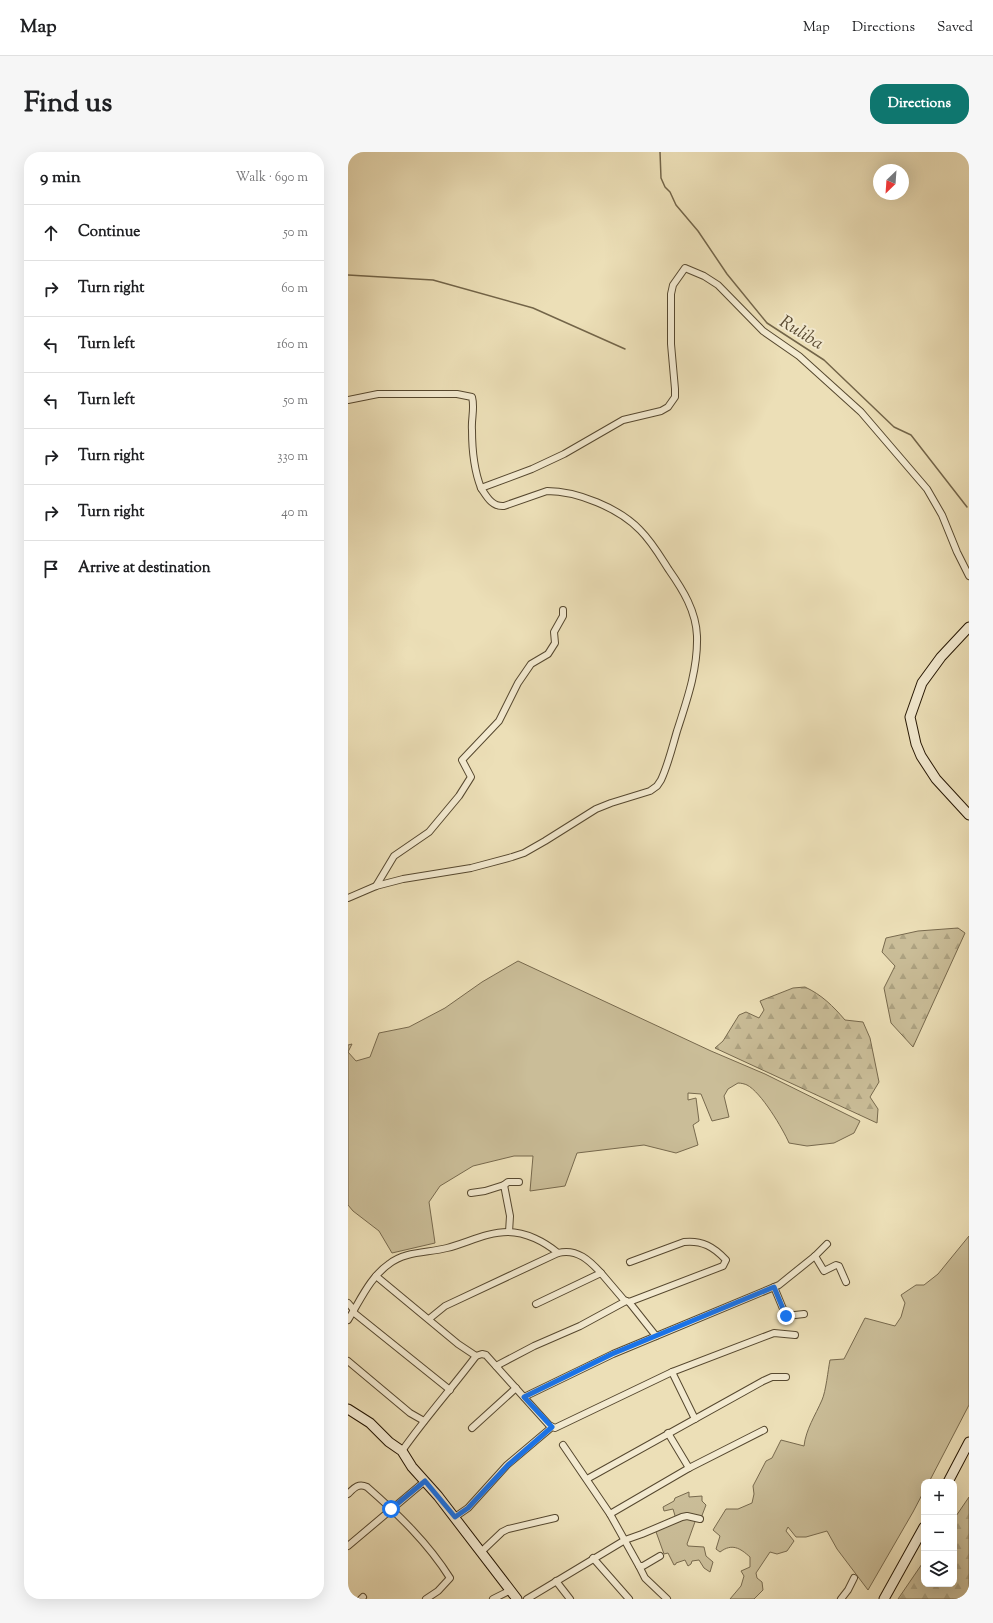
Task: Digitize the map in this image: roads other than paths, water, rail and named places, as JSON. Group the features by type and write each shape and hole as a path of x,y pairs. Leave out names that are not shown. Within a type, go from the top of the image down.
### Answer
{"main road":[{"path":"969,626 941,657 922,683 910,717 916,744 921,756 936,779 969,815"},
{"path":"348,1409 370,1423 402,1451 412,1467 455,1517 509,1591 517,1599"},
{"path":"950,1479 969,1442"},
{"path":"884,1599 921,1531"}],"street":[{"path":"481,488 564,454 623,420 661,411 668,407 675,397 671,344 671,294 673,285 685,268 704,276 718,285 763,331 799,356 861,412 927,489 942,515 954,547 969,576"},
{"path":"348,400 378,394 457,394 472,397 474,403 472,430 475,469 481,488 490,502 499,506 504,506 547,491 570,494 616,511 639,529 650,542 679,585 691,606 697,637 693,679 663,776 654,789 596,809 545,841 512,858 472,868 404,879 376,886 348,898"},
{"path":"376,886 394,856 429,832 459,796 471,777 462,760 499,721 518,683 531,664 548,654 555,643 554,632 563,616 563,610"},
{"path":"471,1193 504,1186 508,1182 519,1182"},
{"path":"504,1186 510,1216 510,1232"},
{"path":"348,1320 379,1271 390,1262 402,1256 447,1248 497,1233 510,1232 537,1239 558,1253"},
{"path":"496,1366 534,1346 580,1326 628,1301 723,1266 726,1260 720,1253 699,1242 684,1242 630,1262"},
{"path":"524,1397 656,1336 774,1287 786,1280 827,1244"},
{"path":"429,1319 445,1306 558,1253 569,1251 584,1257 601,1273 628,1301 656,1336"},
{"path":"815,1256 824,1271 839,1266 846,1282"},
{"path":"536,1304 601,1273"},
{"path":"376,1276 458,1344 476,1356"},
{"path":"774,1287 786,1316 804,1314"},
{"path":"348,1303 354,1311 450,1390"},
{"path":"455,1517 468,1508 508,1465 552,1427 555,1428 672,1372 774,1333 795,1336"},
{"path":"402,1451 424,1421 479,1354 486,1355 552,1427"},
{"path":"348,1361 410,1413 424,1421"},
{"path":"672,1372 695,1418"},
{"path":"587,1479 763,1380 772,1377 786,1377"},
{"path":"472,1428 516,1388"},
{"path":"610,1514 689,1468 764,1430"},
{"path":"668,1433 689,1468"},
{"path":"563,1445 610,1514 645,1578 667,1599"},
{"path":"349,1544 425,1481"},
{"path":"348,1494 358,1485 366,1487 413,1530 450,1578 438,1591 426,1599"},
{"path":"527,1599 625,1540 682,1517 687,1516 700,1519"},
{"path":"481,1552 502,1532 508,1529 556,1518"},
{"path":"639,1566 643,1566 660,1556"},
{"path":"593,1558 629,1599"},
{"path":"841,1599 848,1590 854,1578"},
{"path":"556,1581 570,1599"},
{"path":"493,1599 509,1591"}],"waterway":[{"name":"Ruliba","path":"660,152 661,178 676,205 698,231 727,274 767,323 824,360 894,427 911,435 967,507"},
{"path":"348,275 433,280 533,308 625,349"}]}
